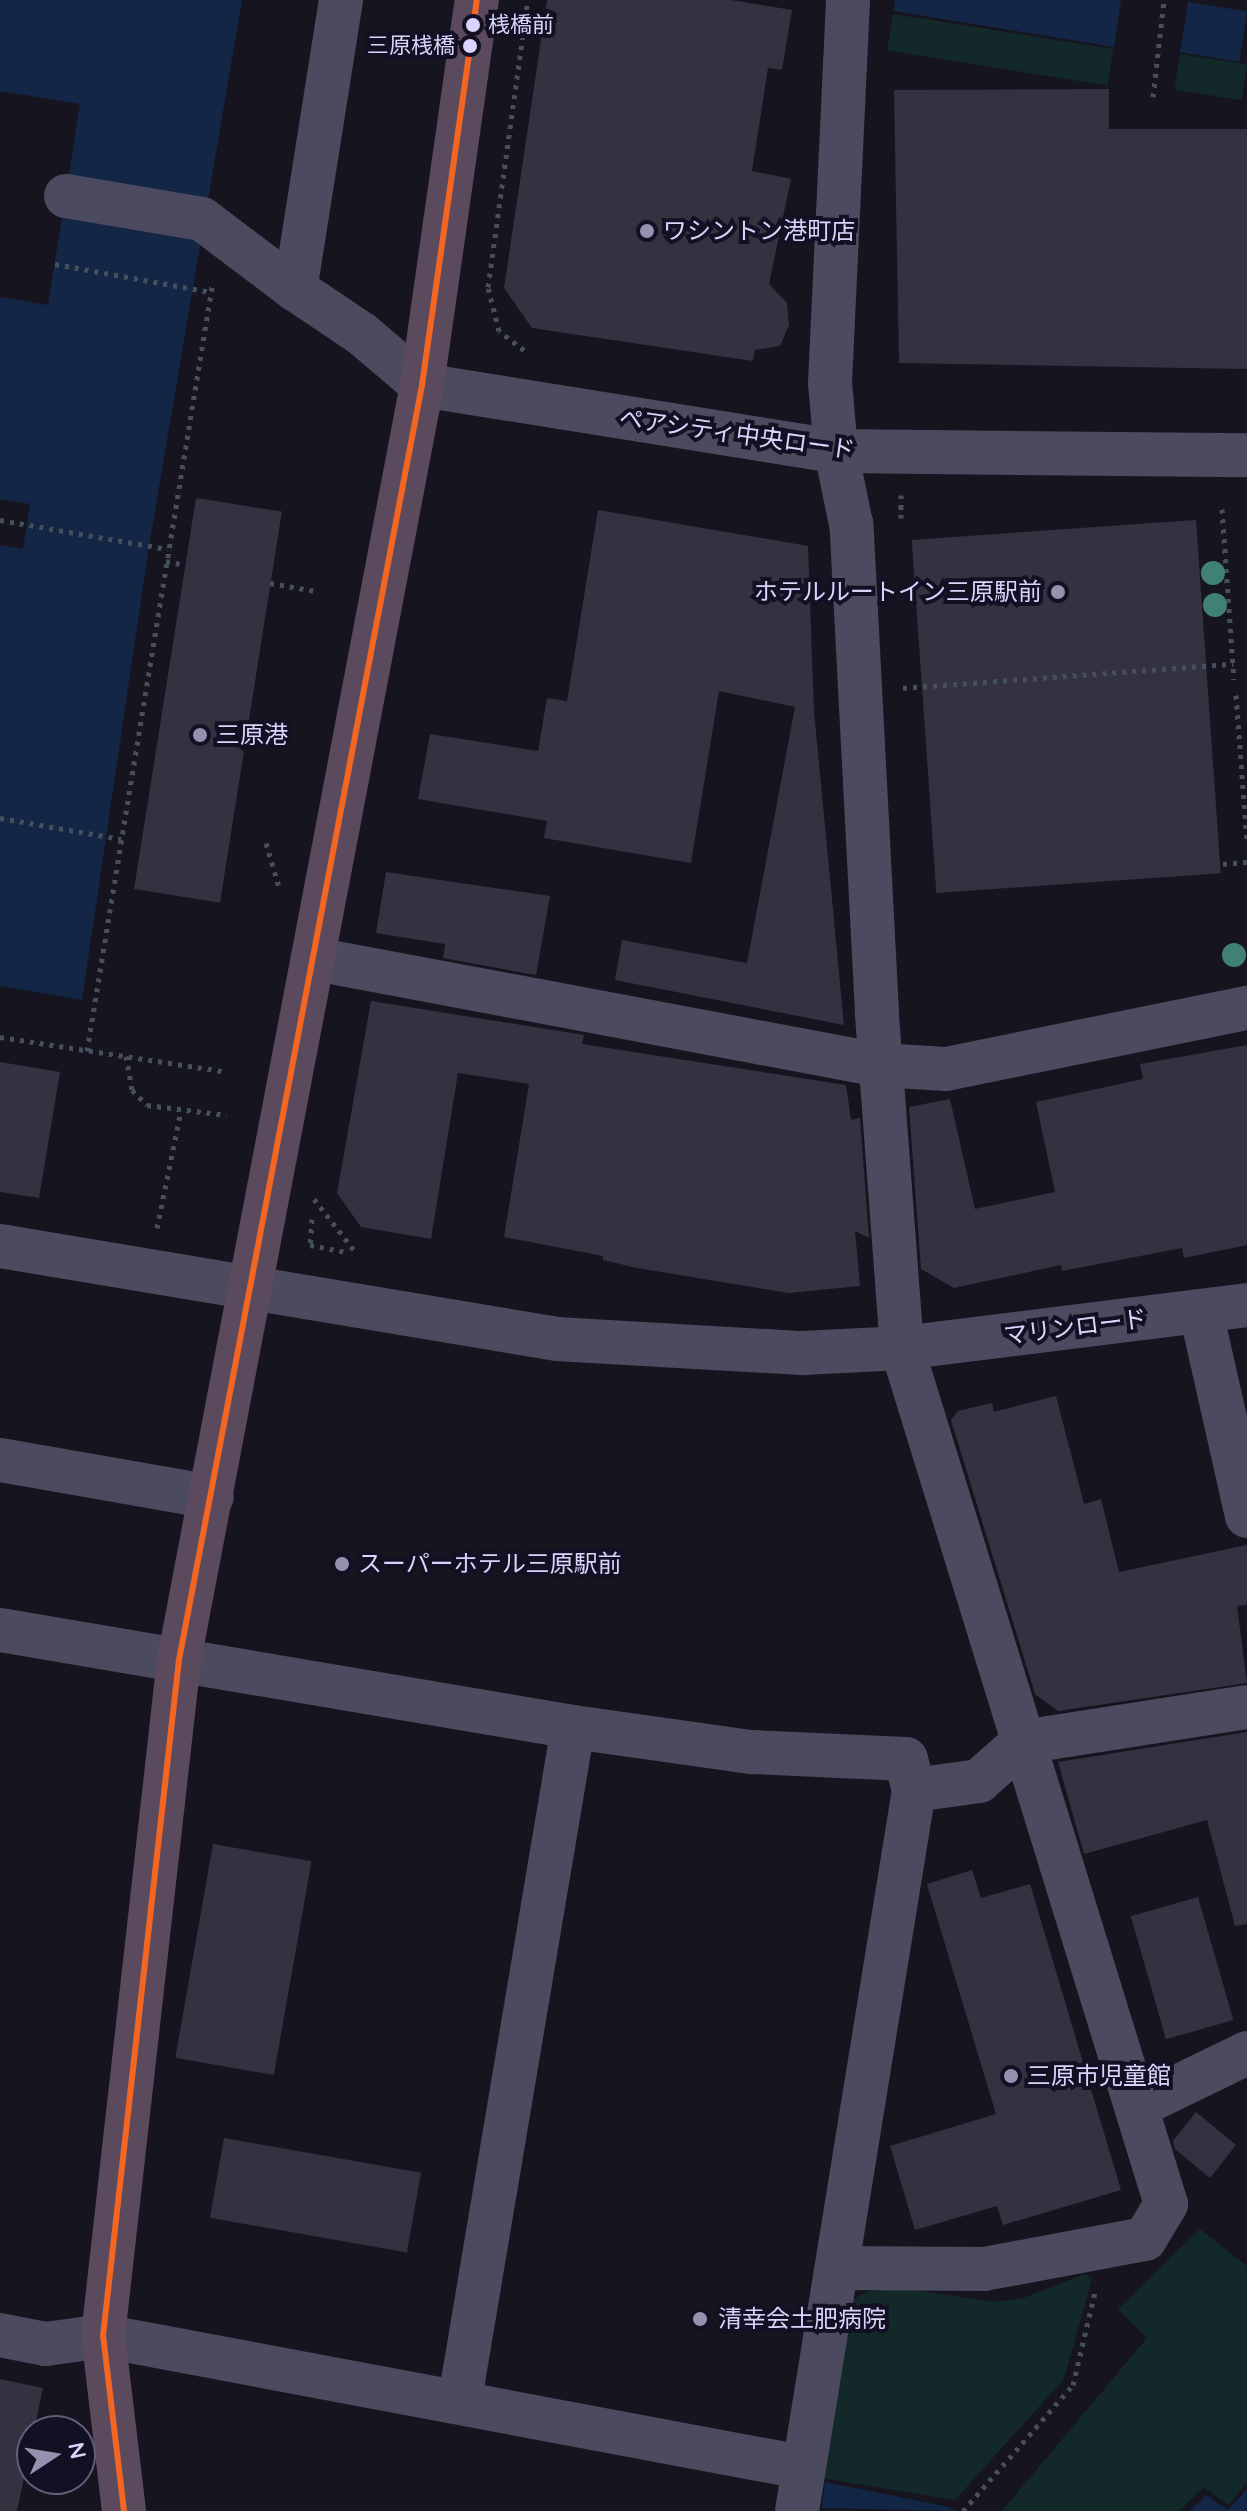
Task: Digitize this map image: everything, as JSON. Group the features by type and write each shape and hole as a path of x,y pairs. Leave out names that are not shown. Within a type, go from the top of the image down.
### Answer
{"highway":[{"path":"124,2511 103,2336 179,1660 422,385 477,0"}],"street":[{"path":"295,289 341,0"},
{"path":"837,2268 984,2269 1145,2239 1166,2204 1140,2105 1023,1742 902,1348 880,1065 851,524 836,451 830,383 848,0"},
{"path":"66,196 212,226 295,289 362,334 422,385"},
{"name":"ペアシティ中央ロード","path":"422,385 836,451 1247,455"},
{"path":"315,959 880,1065 946,1069 1247,1008"},
{"name":"マリンロード","path":"0,1246 557,1339 803,1353 902,1348 1247,1305"},
{"path":"1201,1312 1247,1516"},
{"path":"0,1460 212,1497"},
{"path":"0,1630 573,1727 752,1752 906,1759 914,1790 837,2268 801,2467 797,2511"},
{"path":"914,1790 979,1781 1023,1742 1247,1707"},
{"path":"460,2399 573,1727"},
{"path":"1140,2105 1247,2053"},
{"path":"0,2335 46,2344 103,2336 460,2399 801,2467"}],"path":[{"path":"524,350 499,331 488,287 528,0"},
{"path":"1153,97 1164,0"},
{"path":"87,1051 211,292 212,226"},
{"path":"55,264 211,292"},
{"path":"1222,509 1234,680"},
{"path":"0,520 168,549"},
{"path":"166,561 185,565"},
{"path":"270,583 315,591"},
{"path":"858,692 1233,664"},
{"path":"1236,695 1247,842"},
{"path":"0,818 122,839"},
{"path":"1223,864 1247,862"},
{"path":"0,1037 223,1071"},
{"path":"126,1056 132,1090 147,1105 226,1115"},
{"path":"155,1237 181,1110"},
{"path":"316,1187 310,1245 345,1252"},
{"path":"314,1202 354,1250"},
{"path":"963,2511 1073,2385 1105,2246"}],"green space":[{"path":"893,14 1113,49 1107,85 887,51"},
{"path":"1180,54 1247,65 1242,100 1174,90"},
{"path":"1200,2229 1247,2266 1247,2483 1228,2505 1204,2487 1179,2511 1002,2511 1147,2338 1118,2309"},
{"path":"1085,2274 1092,2278 1064,2379 955,2500 821,2478 849,2302 868,2291 895,2287 994,2302 1023,2298"}],"water":[{"path":"0,0 242,0 149,546 82,1000 0,986"},
{"path":"895,0 1121,0 1114,47 893,11"},
{"path":"1188,2 1247,11 1239,62 1180,52"},
{"path":"825,2482 949,2507 956,2511 822,2508"},
{"path":"1247,2489 1247,2511 1190,2511 1206,2495 1228,2510"}],"pier":[{"path":"0,91 80,104 48,305 0,297"},
{"path":"0,499 30,504 23,549 0,545"}],"building":[{"name":"ワシントン港町店","path":"547,0 731,0 792,10 782,70 768,68 752,171 791,179 769,284 787,303 789,325 780,346 755,350 753,361 532,328 504,288"},
{"path":"1109,89 1109,129 1247,129 1247,369 899,363 894,90"},
{"name":"三原港","path":"196,498 282,512 220,903 134,889"},
{"path":"598,510 808,546 814,711 844,1025 615,980 622,940 747,963 795,707 719,691 691,863 544,838 547,821 418,799 430,734 538,751 547,698 567,701"},
{"path":"1196,520 1221,873 936,893 912,540"},
{"path":"386,872 550,896 536,975 443,958 445,944 376,933"},
{"path":"371,1001 584,1035 582,1044 846,1085 851,1120 860,1118 869,1238 855,1231 860,1286 789,1293 637,1268 603,1260 603,1256 504,1237 529,1084 458,1073 431,1239 361,1227 337,1193"},
{"path":"1247,1045 1247,1245 1184,1258 1182,1248 1062,1271 1061,1265 954,1288 921,1269 909,1107 950,1099 975,1209 1055,1192 1036,1102 1143,1079 1140,1064"},
{"path":"0,1062 60,1072 39,1198 0,1192"},
{"path":"1056,1396 1084,1504 1101,1499 1119,1572 1247,1545 1247,1605 1237,1606 1247,1683 1058,1711 1035,1694 951,1420 958,1411 992,1403 994,1412"},
{"path":"1247,1732 1247,1924 1235,1926 1207,1820 1084,1854 1058,1762"},
{"path":"213,1844 311,1861 274,2075 175,2058"},
{"path":"972,1870 981,1898 1030,1884 1121,2190 1003,2225 997,2206 915,2230 890,2146 996,2114 927,1884"},
{"path":"1198,1897 1233,2020 1166,2039 1131,1916"},
{"path":"1196,2112 1236,2145 1210,2178 1175,2149 1173,2141"},
{"path":"224,2138 421,2173 407,2252 210,2218"},
{"path":"0,2379 43,2388 37,2415 16,2415 16,2495 20,2495 17,2511 0,2511"}],"transit line":[{"path":"124,2511 103,2336 179,1660 422,385 477,0"}],"place":[{"name":"桟橋前","path":"473,25"},
{"name":"三原桟橋","path":"470,46"},
{"name":"ワシントン港町店","path":"647,231"},
{"name":"ホテルルートイン三原駅前","path":"1058,592"},
{"name":"三原港","path":"200,735"},
{"name":"スーパーホテル三原駅前","path":"342,1564"},
{"name":"三原市児童館","path":"1011,2076"},
{"name":"清幸会土肥病院","path":"700,2319"}]}
